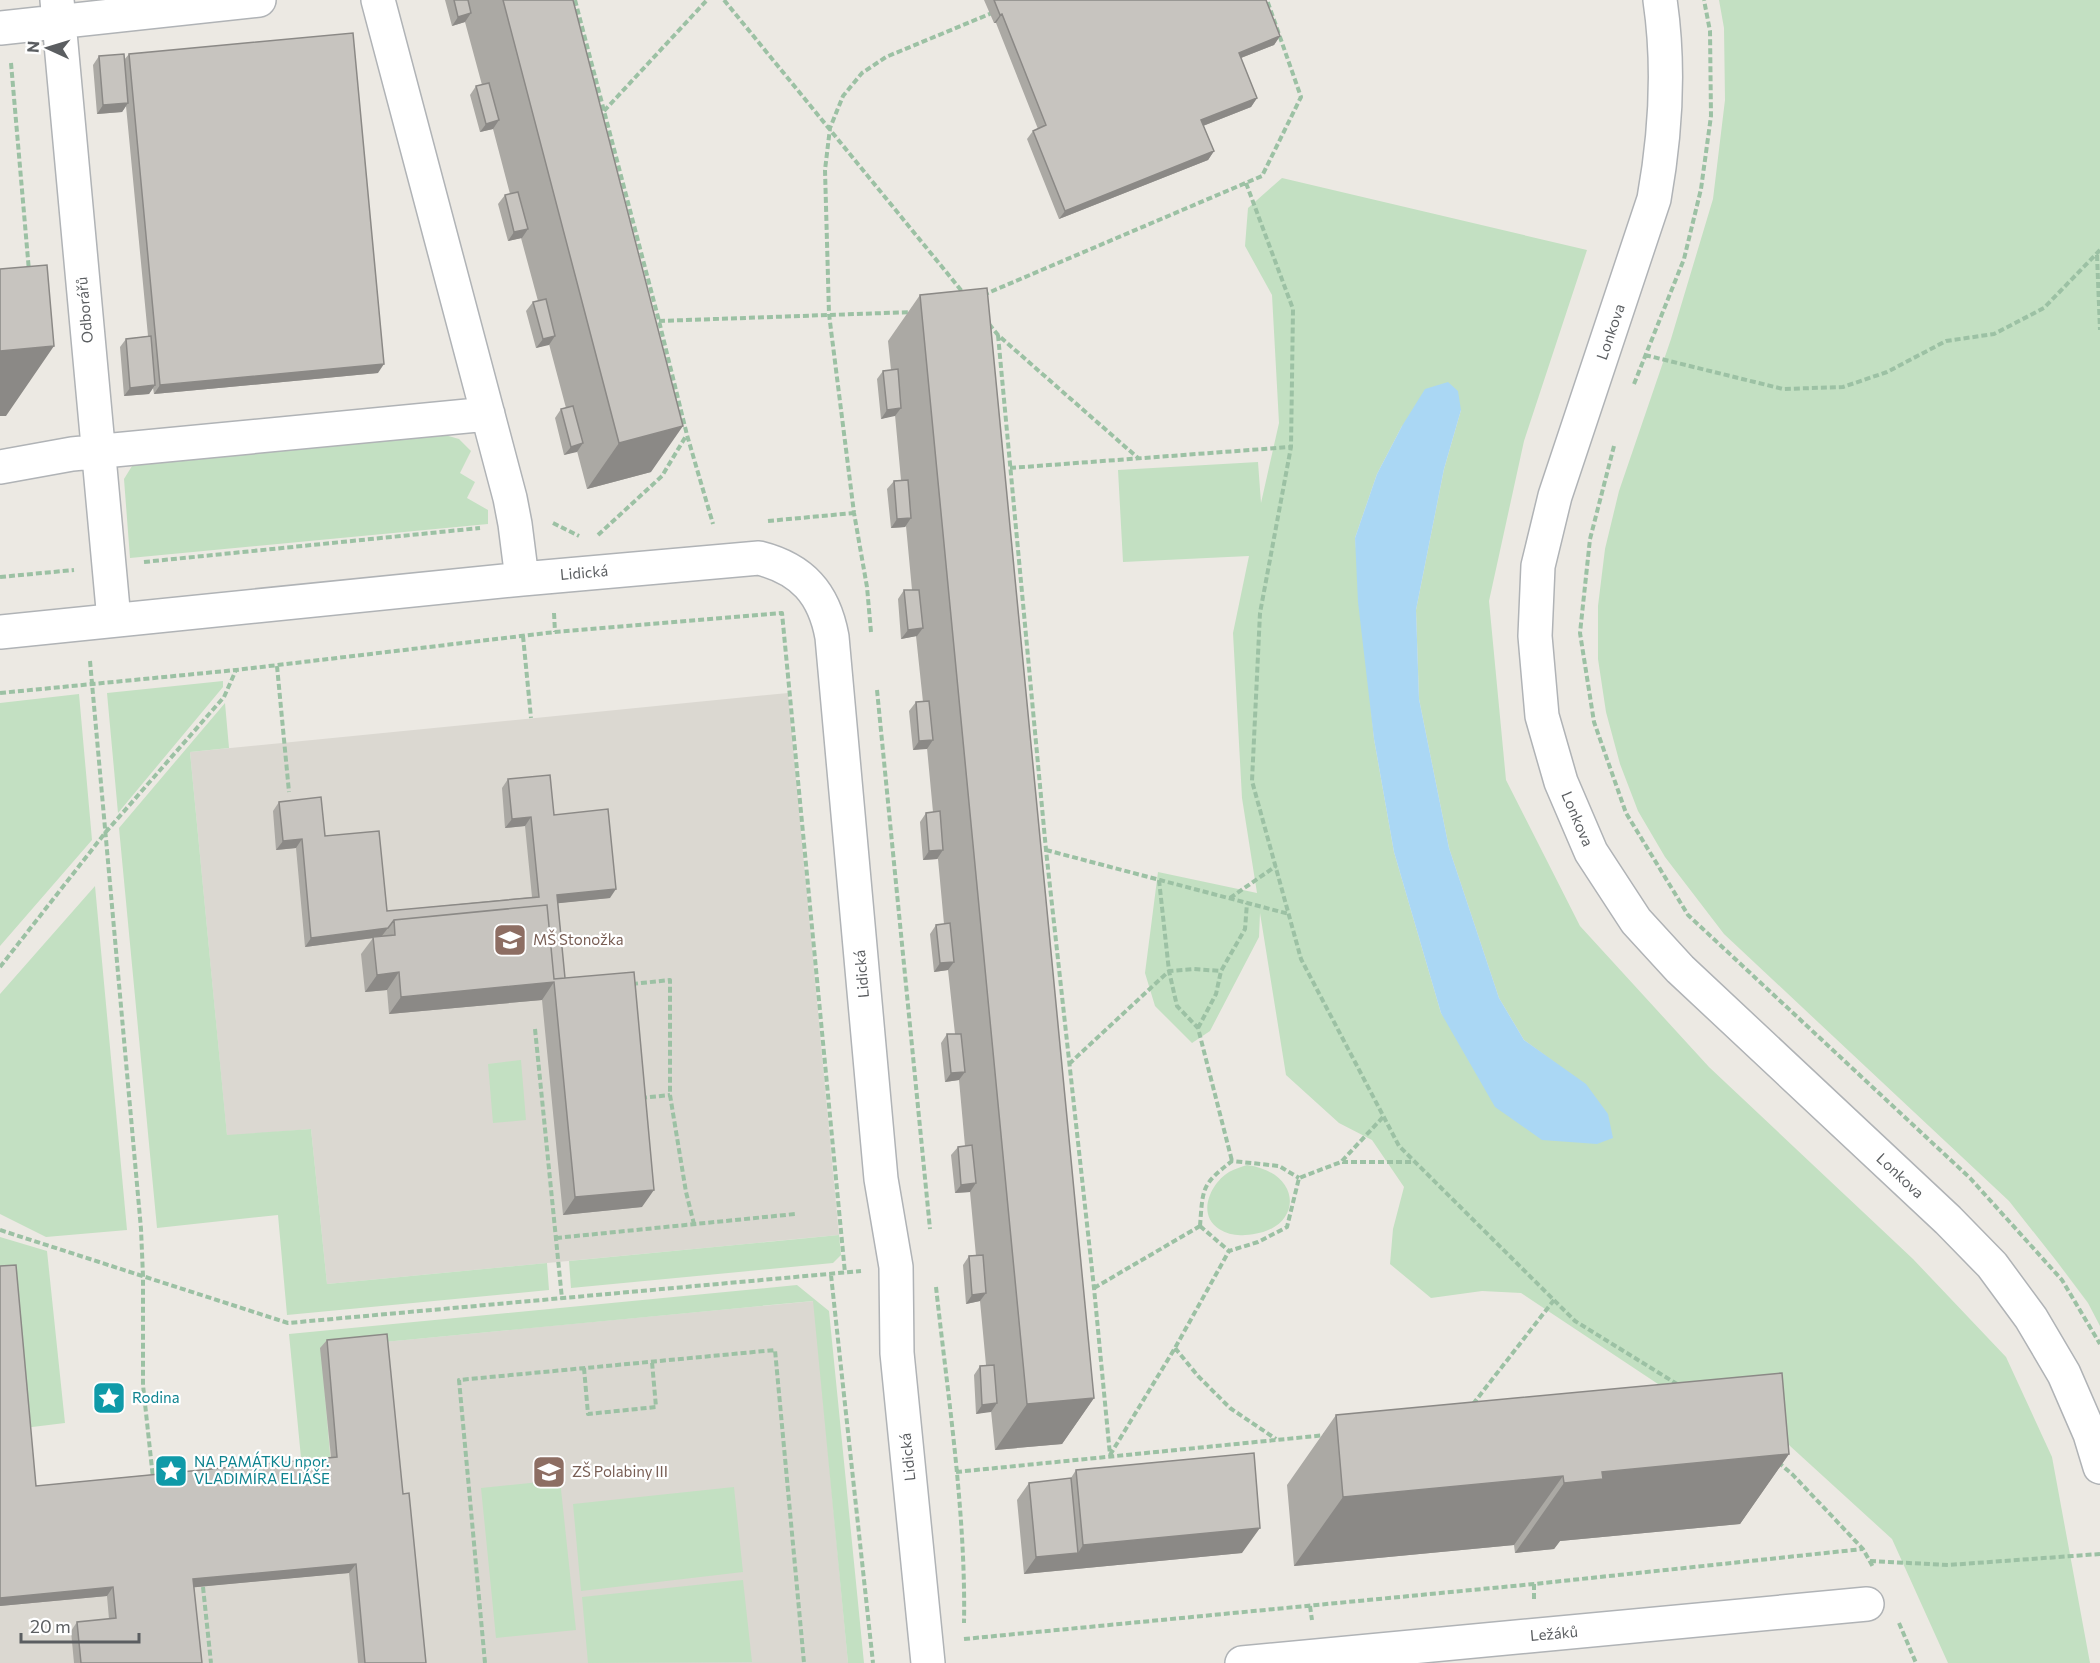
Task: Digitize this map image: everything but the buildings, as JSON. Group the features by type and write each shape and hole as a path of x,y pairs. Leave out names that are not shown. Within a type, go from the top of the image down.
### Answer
{"street":[{"path":"4,27 58,11 259,0"},
{"path":"0,632 522,579 516,524 378,0"},
{"name":"Lonkova","path":"1660,0 1666,40 1666,96 1663,151 1654,199 1555,496 1538,566 1535,636 1542,717 1561,782 1591,852 1636,921 1680,969 1948,1220 1992,1265 2031,1318 2064,1374 2090,1434 2100,1467"},
{"name":"Odborářů","path":"58,11 114,620"},
{"path":"0,467 99,451 488,414"},
{"name":"Lidická","path":"522,579 759,558 783,566 807,582 816,592 829,620 881,1179 896,1268 897,1353 928,1663"},
{"name":"Ležáků","path":"1242,1663 1867,1604"}],"path":[{"path":"575,0 687,435 713,525"},
{"path":"604,111 707,0"},
{"path":"724,0 970,301"},
{"path":"980,296 1262,176 1301,97 1268,0"},
{"path":"1634,385 1684,259 1701,189 1710,116 1710,31 1704,0"},
{"path":"829,314 825,170 830,128 843,96 862,73 886,57 998,10"},
{"path":"4,27 30,277"},
{"path":"1246,183 1293,309 1291,447 1260,613 1252,781 1301,959 1399,1146 1575,1321 1683,1388"},
{"path":"1645,355 1784,389 1843,387 1887,372 1946,341 1994,333 2044,308 2100,250"},
{"path":"2097,255 2100,330"},
{"path":"659,321 920,312"},
{"path":"984,318 998,334 1138,458"},
{"path":"998,334 1046,850 1110,1455"},
{"path":"598,535 662,476 687,435"},
{"path":"1616,436 1590,539 1580,633 1594,722 1626,813 1688,915 1970,1178 2062,1280 2100,1344"},
{"path":"1010,468 1291,447"},
{"path":"0,576 516,524"},
{"path":"0,693 277,666 524,636 782,613 845,1273"},
{"path":"524,636 531,718"},
{"path":"277,666 289,792"},
{"path":"0,967 105,833 224,697 236,670"},
{"path":"92,684 143,1276 143,1386 153,1483"},
{"path":"1046,850 1289,914"},
{"path":"1229,898 1276,866"},
{"path":"1159,880 1169,971 1177,1006 1198,1028 1232,1161"},
{"path":"1198,1028 1216,994 1221,971 1245,928 1247,903"},
{"path":"1069,1065 1169,971 1194,969 1221,971"},
{"path":"623,984 670,980 670,1095 686,1192 694,1224"},
{"path":"535,1029 562,1299"},
{"path":"634,1099 670,1095"},
{"path":"1341,1162 1383,1116"},
{"path":"1200,1226 1203,1192 1213,1176 1232,1161 1279,1166 1299,1178"},
{"path":"1299,1178 1341,1162 1416,1162"},
{"path":"1110,1455 1175,1348 1229,1251 1258,1242 1287,1227 1299,1178"},
{"path":"556,1238 795,1214"},
{"path":"1094,1288 1200,1226"},
{"path":"1200,1226 1229,1251"},
{"path":"0,1230 288,1323 831,1275 873,1663"},
{"path":"936,1286 956,1472 965,1586 964,1638 1534,1584 1863,1549"},
{"path":"1473,1404 1554,1300"},
{"path":"1175,1348 1198,1376 1230,1408 1277,1440"},
{"path":"485,1663 459,1380 775,1350 804,1663"},
{"path":"584,1368 588,1414 611,1412 656,1407 652,1362"},
{"path":"956,1472 1110,1455 1333,1435"},
{"path":"1775,1460 1793,1475 1863,1549 1874,1571"},
{"path":"1869,1561 1948,1565 2100,1554"},
{"path":"203,1587 211,1663"},
{"path":"1898,1621 1916,1663"}],"shaded area":[{"name":"MŠ Stonožka","path":"788,693 839,1235 327,1284 311,1129 227,1136 190,752"},
{"name":"ZŠ Polabiny III","path":"0,1275 30,1494 331,1466 320,1348 814,1301 848,1663 0,1663"}],"green space":[{"path":"1719,0 2100,0 2100,1326 2088,1303 2009,1201 1724,934 1665,857 1638,811 1620,764 1606,712 1598,659 1598,606 1605,549 1619,491 1671,339 1713,199 1725,100 1724,28"},
{"path":"1282,178 1587,250 1524,441 1489,601 1506,780 1580,926 1709,1067 1913,1259 2006,1357 2052,1457 2090,1663 1948,1663 1892,1539 1768,1426 1661,1386 1521,1293 1482,1291 1431,1298 1390,1264 1393,1229 1404,1187 1372,1140 1339,1123 1286,1075 1260,913 1259,937 1210,1031 1192,1043 1155,1006 1145,973 1158,872 1257,893 1242,798 1233,633 1249,556 1123,562 1118,470 1258,462 1261,503 1279,423 1272,295 1245,246 1248,208","holes":["1461,410 1444,469 1416,610 1419,699 1449,848 1499,998 1524,1040 1554,1062 1559,1140 1542,1139 1441,1013 1394,852 1374,739 1355,538 1377,474 1402,426"]},
{"path":"438,433 459,439 471,451 460,473 475,482 467,498 488,510 488,524 130,558 124,479 132,466 138,462"},
{"path":"223,681 223,687 118,813 107,693"},
{"path":"79,694 92,840 0,946 0,703"},
{"path":"225,703 229,748 190,752 227,1135 311,1129 327,1284 547,1263 549,1290 287,1315 278,1215 157,1228 119,828"},
{"path":"95,886 127,1230 46,1237 0,1214 0,994"},
{"path":"521,1060 526,1120 493,1123 488,1064"},
{"path":"1247,1165 1266,1170 1280,1179 1288,1190 1290,1202 1287,1214 1278,1224 1264,1232 1245,1235 1232,1234 1219,1229 1212,1223 1207,1207 1212,1191 1222,1177"},
{"path":"839,1235 841,1255 833,1263 571,1288 569,1261"},
{"path":"0,1237 47,1251 65,1423 24,1428 0,1275"},
{"path":"797,1285 829,1311 864,1663 848,1663 813,1301 321,1348 331,1466 302,1468 289,1334"},
{"path":"560,1480 576,1630 496,1638 481,1488"},
{"path":"734,1487 743,1572 581,1591 573,1504"},
{"path":"743,1580 752,1662 588,1663 582,1597"}],"water":[{"path":"1448,382 1458,391 1461,410 1444,469 1416,610 1419,699 1449,848 1499,998 1524,1040 1586,1084 1608,1114 1613,1138 1597,1144 1542,1140 1495,1107 1441,1013 1394,852 1374,739 1358,602 1355,538 1377,474 1402,426 1425,389"}],"place":[{"name":"MŠ Stonožka","path":"510,940"},
{"name":"Rodina","path":"109,1398"},
{"name":"NA PAMÁTKU npor. VLADIMÍRA ELIÁŠE","path":"171,1471"},
{"name":"ZŠ Polabiny III","path":"549,1472"}]}
